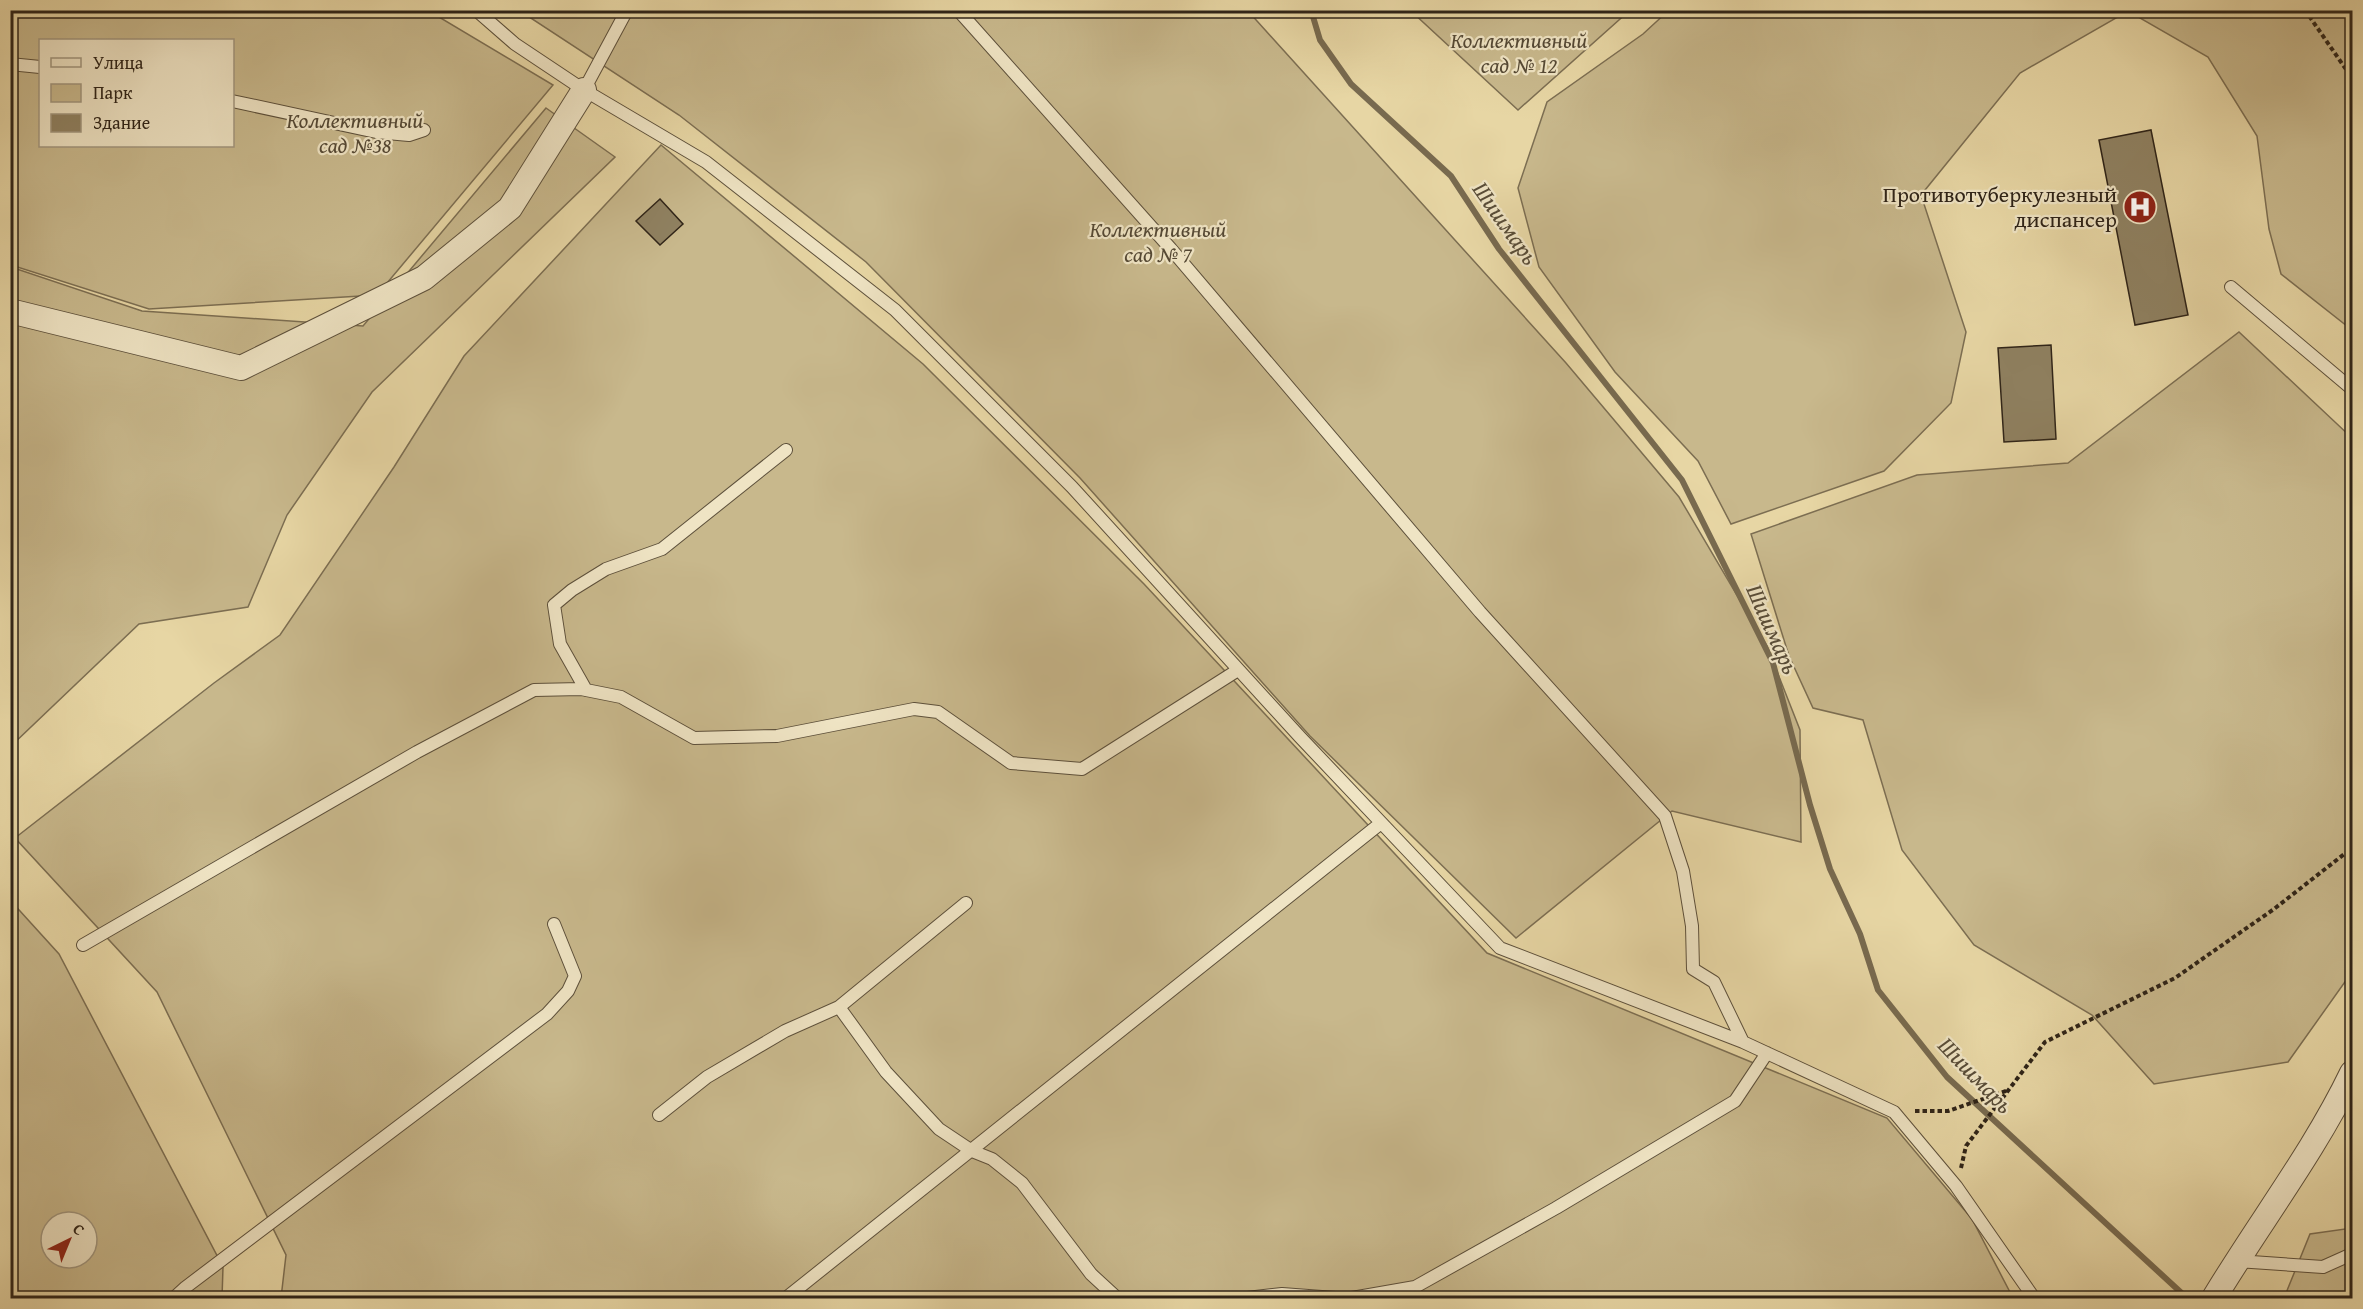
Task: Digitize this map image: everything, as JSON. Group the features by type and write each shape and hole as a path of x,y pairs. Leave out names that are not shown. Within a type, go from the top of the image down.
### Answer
{"street":[{"path":"10,311 242,368 424,278 510,208 584,90"},
{"path":"2214,1299 2235,1260 2333,1112 2352,1072"}],"lane":[{"path":"476,10 515,44 584,90 706,162 895,310 1072,487 1238,670 1500,948 1743,1042 1893,1112 1956,1186 2034,1299"},
{"path":"584,90 627,10"},
{"path":"958,10 1171,249 1480,612 1665,816 1683,871 1692,926 1693,969 1714,982 1743,1042"},
{"path":"10,64 39,67"},
{"path":"234,101 376,132 409,135 424,130"},
{"path":"2231,287 2352,389"},
{"path":"586,690 560,644 554,605 572,590 606,569 662,549 786,450"},
{"path":"83,945 417,752 534,690 586,690 621,697 694,738 777,736 914,708 938,712 1011,763 1082,769 1238,670"},
{"path":"786,1299 1381,823"},
{"path":"659,1115 717,1072 785,1031 839,1007 966,903"},
{"path":"174,1299 186,1287 547,1014 568,991 575,976 554,924"},
{"path":"839,1007 886,1072 939,1129 972,1150 992,1159 1022,1183 1091,1274 1117,1299"},
{"path":"1352,1299 1415,1287 1566,1202 1735,1101 1767,1053"},
{"path":"2235,1260 2323,1267 2352,1254"},
{"path":"1247,1299 1282,1294 1335,1299"}],"path":[{"path":"2305,10 2352,78"},
{"path":"1956,1186 1966,1146 2045,1042 2175,978 2274,909 2352,848"},
{"path":"1893,1112 1948,1111 2010,1090"}],"green space":[{"name":"Коллективный сад №38","path":"11,11 429,11 553,85 377,295 149,309 11,265"},
{"name":"Коллективный сад № 7","path":"520,11 1248,11 1566,363 1679,497 1767,646 1800,730 1801,842 1672,811 1516,938 1310,736 1080,478 866,262 679,115"},
{"name":"Коллективный сад № 12","path":"1411,11 1629,11 1518,110"},
{"path":"1668,11 2128,11 2020,73 1921,195 1966,332 1951,403 1884,471 1731,524 1698,461 1615,372 1539,267 1518,188 1547,102 1643,34"},
{"path":"2128,11 2352,11 2352,330 2281,274 2269,229 2257,136 2208,57"},
{"path":"546,108 615,157 372,392 287,515 248,607 139,624 11,746 11,267 142,311 363,326"},
{"path":"661,145 923,364 1144,584 1487,953 1887,1118 1972,1219 2013,1298 281,1298 286,1255 157,992 15,838 214,683 280,635 394,467 464,356"},
{"path":"2239,332 2352,438 2352,972 2288,1062 2154,1084 2092,1015 1974,945 1902,850 1863,720 1813,708 1789,656 1751,534 1917,475 2068,463"},
{"path":"10,900 59,954 223,1267 222,1298 11,1298"},
{"path":"2352,1228 2352,1298 2284,1298 2310,1234"}],"building":[{"path":"2151,130 2188,315 2135,325 2099,140"},
{"path":"660,199 683,224 660,245 636,221"},
{"path":"2051,345 2056,439 2004,442 1998,348"}],"waterway":[{"name":"Шишмарь","path":"1311,10 1320,40 1351,84 1451,176 1499,249 1682,480 1773,663 1810,805 1830,869 1860,934 1878,990 1947,1077 2187,1298"}],"place":[{"name":"Противотуберкулезный диспансер","path":"2140,207"}]}
